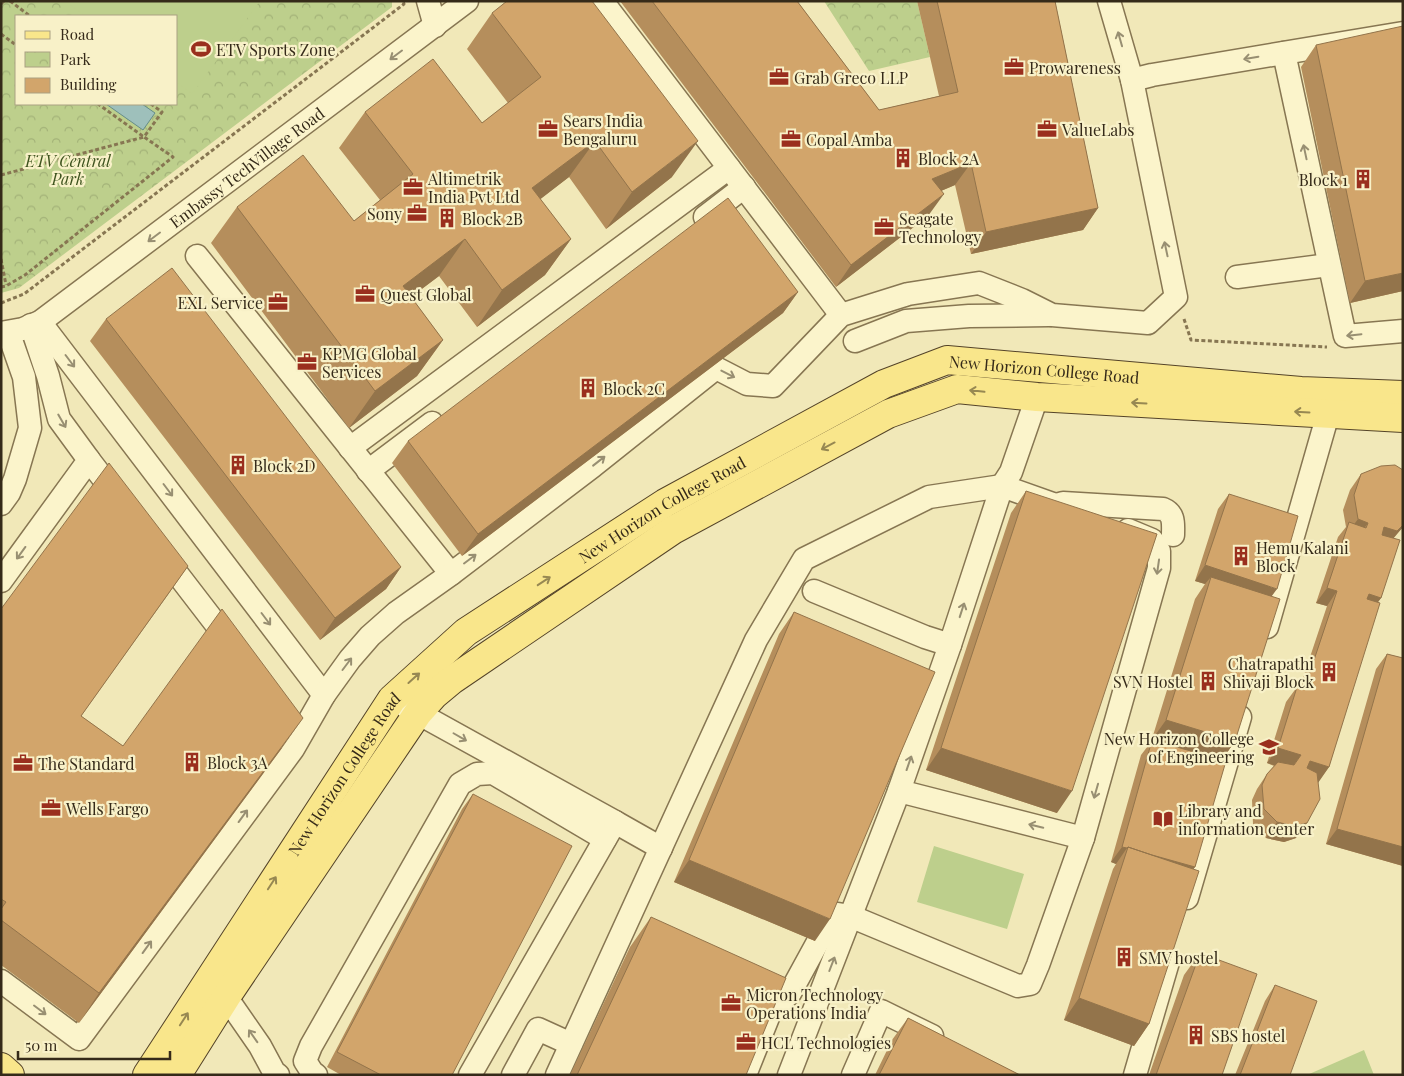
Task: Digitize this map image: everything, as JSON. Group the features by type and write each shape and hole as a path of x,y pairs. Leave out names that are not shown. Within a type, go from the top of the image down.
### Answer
{"main road":[{"name":"New Horizon College Road","path":"147,1075 392,699 466,632 665,503 884,384 947,360 1301,391 1403,396"},
{"name":"New Horizon College Road","path":"177,1075 226,997 418,713 434,695 452,680 673,530 888,414 957,389 1037,397 1403,418"},
{"path":"1,1067 10,1075"}],"street":[{"path":"428,1 434,26"},
{"name":"Embassy TechVillage Road","path":"18,332 467,1"},
{"path":"602,1 841,315"},
{"path":"855,341 906,321 969,316 1052,315 1148,323 1176,297 1132,80 1109,1"},
{"path":"1132,80 1403,32"},
{"path":"1284,53 1345,336 1403,330"},
{"path":"350,448 729,168"},
{"path":"689,228 744,187"},
{"path":"197,256 450,574"},
{"path":"1237,276 1330,265"},
{"path":"1,981 79,1039 293,749 296,726 324,695 350,659 370,636 396,614 601,460 716,368 748,384 773,386 841,315 908,294 979,283 1022,300 1052,315"},
{"path":"18,332 48,376 59,419 132,515"},
{"path":"1,504 9,493 8,475 30,428 18,332"},
{"path":"18,332 324,695"},
{"path":"789,1075 899,791 950,645 1002,486 1011,472 1037,397"},
{"path":"368,471 447,412"},
{"path":"1262,644 1328,414"},
{"path":"1,580 89,460"},
{"path":"557,1075 756,640 804,559 929,497 1002,486 1152,540 1159,551 1159,568 1083,838 1030,984 1018,986 850,916 838,914 831,918 790,993 769,1015 745,1075"},
{"path":"1056,505 1063,503 1163,509 1168,511 1173,518 1173,535"},
{"path":"150,538 247,664"},
{"path":"799,568 930,623"},
{"path":"814,591 925,637 950,645"},
{"path":"392,699 476,746 605,831"},
{"path":"1135,1075 1245,701"},
{"path":"316,1075 305,1061 310,1046 460,784 477,774 493,773 605,831 661,848"},
{"path":"899,791 1083,838"},
{"path":"459,1075 605,831"},
{"path":"470,1075 605,831"},
{"path":"226,997 260,1046 274,1072 278,1075"},
{"path":"853,1075 881,1011 951,1045"},
{"path":"513,1075 538,1029 571,1044"},
{"path":"528,1075 542,1048"}],"path":[{"path":"1,4 4,1"},
{"path":"10,1 29,15"},
{"path":"1,303 24,294 404,4 403,1"},
{"path":"1,34 15,44"},
{"path":"1,287 26,276 173,157 99,105"},
{"path":"1,175 144,137 162,112 152,105"},
{"path":"1,259 6,286"},
{"path":"1176,297 1191,340 1335,348"}],"green space":[{"name":"ETV Central Park","path":"1,1 392,1 392,7 19,288 1,293"},
{"name":"ETV Sports Zone","path":"65,1 260,1 192,94 178,84 178,15 84,15"},
{"path":"824,1 917,1 930,57 869,71"},
{"path":"934,846 1024,874 1007,929 917,902"},
{"path":"1364,1050 1374,1075 1307,1075"}],"water":[{"path":"107,105 143,105 155,113 143,130"}],"building":[{"name":"Block 2B","path":"507,1 592,1 698,141 632,192 595,141 532,188 571,239 502,290 465,239 403,286 443,340 375,391 237,207 303,155 354,221 413,174 365,112 433,59 482,123 541,77 492,13"},
{"name":"Block 2A","path":"652,1 797,1 879,110 958,92 937,1 1055,1 1098,208 986,232 971,163 932,179 944,194 851,265"},
{"name":"Block 1","path":"1403,26 1403,273 1365,281 1316,45"},
{"name":"Block 2C","path":"728,198 798,292 478,534 408,441"},
{"name":"Block 2D","path":"172,268 401,567 335,618 106,319"},
{"name":"Block 3A","path":"109,463 188,566 81,716 123,746 222,609 303,718 99,993 1,920 1,909 6,902 1,899 1,609"},
{"name":"Chatrapathi Shivaji Block","path":"1395,465 1403,470 1403,525 1397,531 1384,527 1382,535 1400,540 1381,598 1369,594 1367,599 1380,603 1329,767 1310,761 1307,768 1317,773 1320,799 1307,823 1294,826 1277,822 1264,809 1262,785 1267,774 1278,762 1294,765 1301,755 1278,748 1297,687 1305,687 1337,591 1327,588 1349,522 1366,528 1368,523 1358,519 1354,495 1361,474 1381,466"},
{"path":"1026,491 1157,534 1072,791 941,748"},
{"name":"Hemu Kalani Block","path":"1229,494 1298,516 1277,589 1205,565"},
{"name":"SVN Hostel","path":"1211,577 1280,599 1235,741 1166,720"},
{"path":"794,612 935,672 830,919 689,860"},
{"path":"1387,654 1403,658 1403,847 1337,829"},
{"name":"Library and information center","path":"1152,740 1226,761 1195,867 1128,847 1122,847"},
{"path":"473,794 572,846 452,1075 381,1075 337,1052"},
{"name":"SMV hostel","path":"1128,847 1199,871 1149,1024 1079,998"},
{"path":"651,917 786,978 746,1075 577,1075"},
{"name":"SBS hostel","path":"1200,953 1257,974 1222,1075 1156,1075"},
{"path":"1275,985 1317,1001 1290,1075 1240,1075"},
{"path":"908,1018 1020,1075 879,1075"}],"place":[{"name":"ETV Sports Zone","path":"201,49"},
{"name":"Prowareness","path":"1014,67"},
{"name":"Grab Greco LLP","path":"779,77"},
{"name":"Sears India Bengaluru","path":"548,129"},
{"name":"ValueLabs","path":"1047,129"},
{"name":"Copal Amba","path":"791,139"},
{"name":"Block 2A","path":"903,158"},
{"name":"Block 1","path":"1363,179"},
{"name":"Altimetrik India Pvt Ltd","path":"413,187"},
{"name":"Sony","path":"417,213"},
{"name":"Block 2B","path":"447,218"},
{"name":"Seagate Technology","path":"884,227"},
{"name":"Quest Global","path":"365,294"},
{"name":"EXL Service","path":"278,302"},
{"name":"KPMG Global Services","path":"307,362"},
{"name":"Block 2C","path":"588,388"},
{"name":"Block 2D","path":"238,465"},
{"name":"Hemu Kalani Block","path":"1241,556"},
{"name":"Chatrapathi Shivaji Block","path":"1329,672"},
{"name":"SVN Hostel","path":"1208,681"},
{"name":"New Horizon College of Engineering","path":"1269,747"},
{"name":"Block 3A","path":"192,762"},
{"name":"The Standard","path":"23,763"},
{"name":"Wells Fargo","path":"51,808"},
{"name":"Library and information center","path":"1163,819"},
{"name":"SMV hostel","path":"1124,957"},
{"name":"Micron Technology Operations India","path":"731,1003"},
{"name":"SBS hostel","path":"1196,1035"},
{"name":"HCL Technologies","path":"746,1042"}]}
